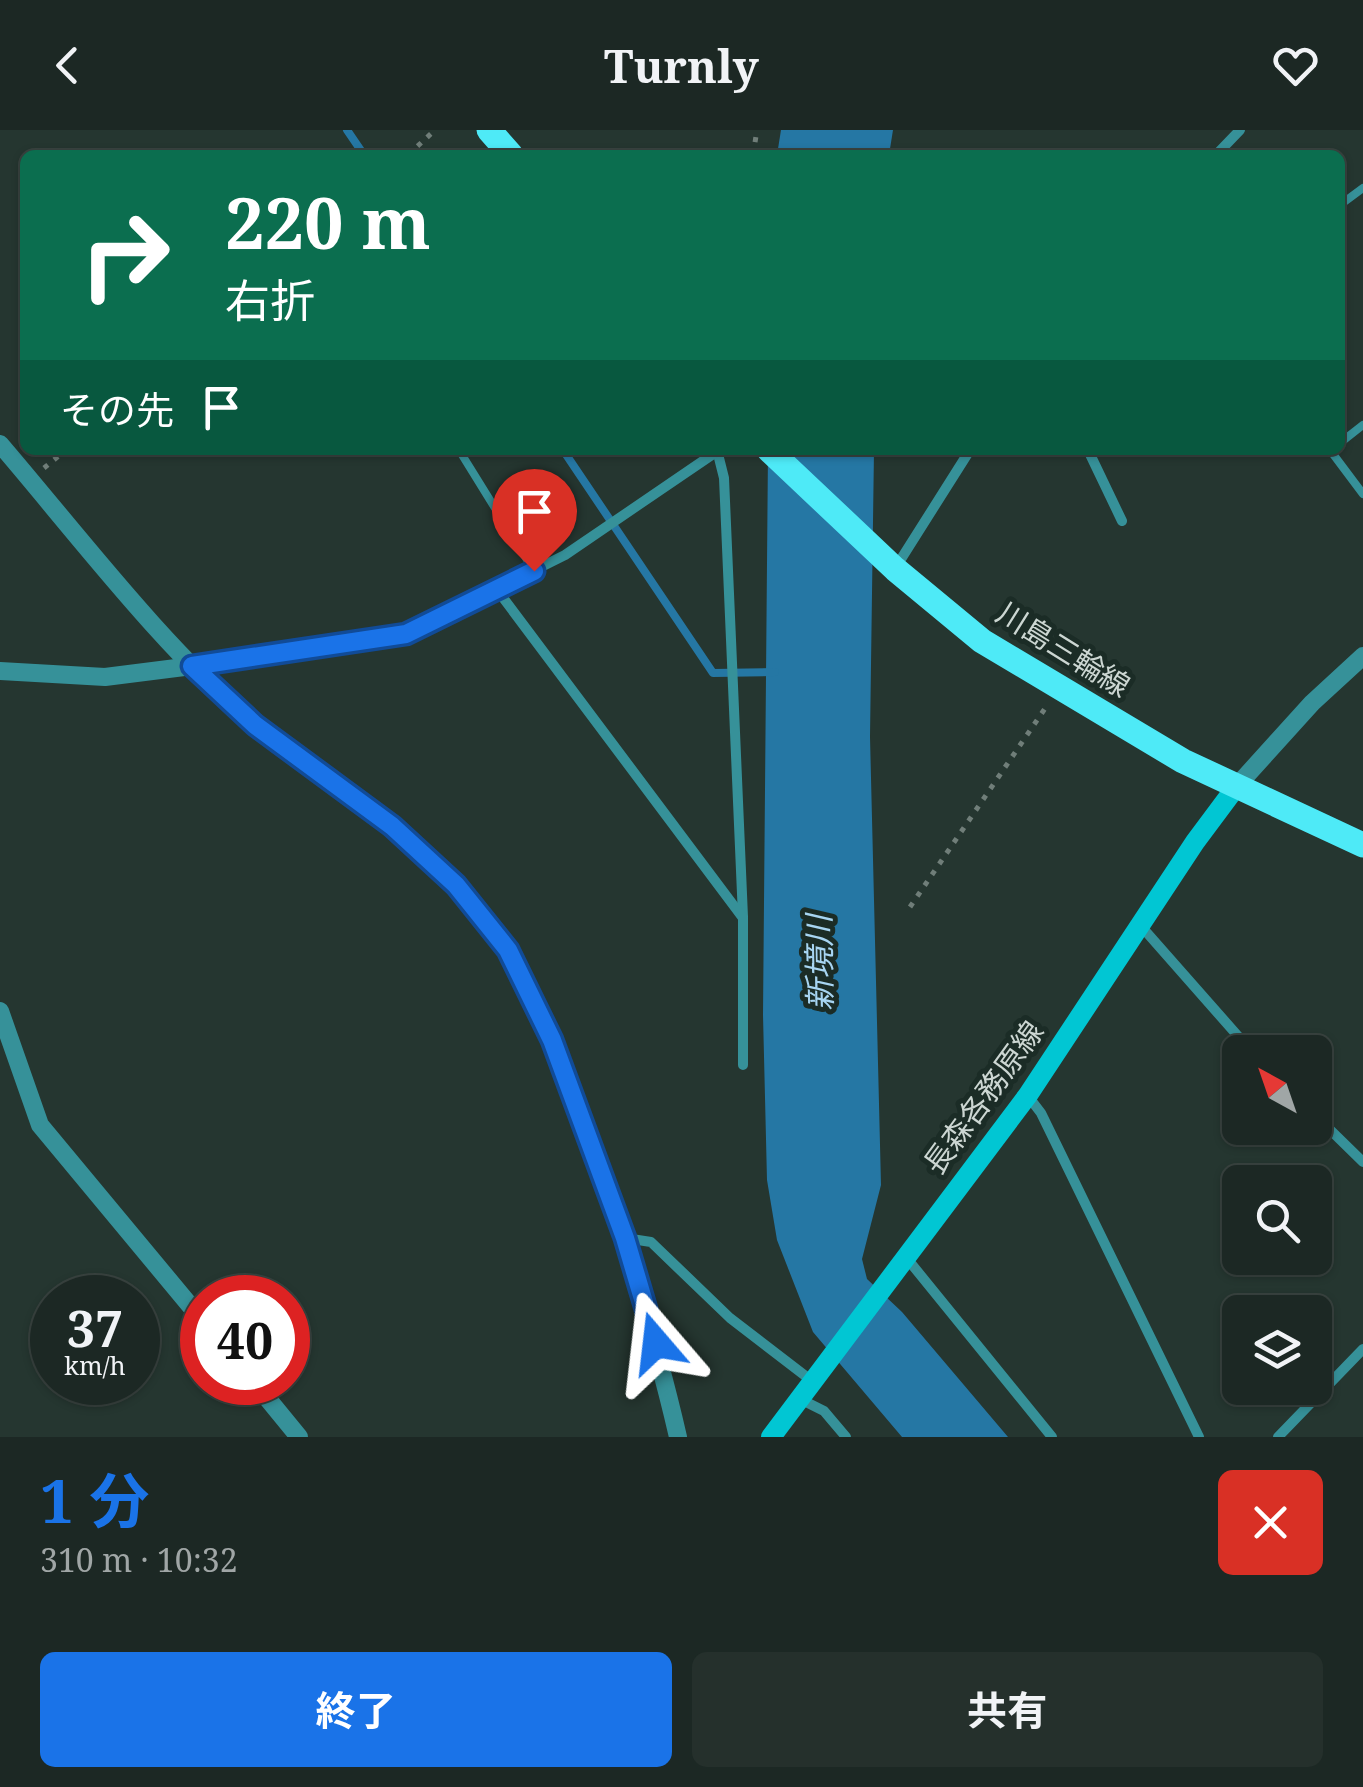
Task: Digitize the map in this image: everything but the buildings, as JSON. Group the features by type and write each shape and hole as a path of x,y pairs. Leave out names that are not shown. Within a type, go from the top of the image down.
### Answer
{"main road":[{"name":"川島三輪線","path":"774,455 895,569 982,641 1182,761 1363,845"},
{"name":"長森各務原線","path":"771,1437 1028,1095 1194,842 1236,787"}],"street":[{"path":"1221,150 1240,130"},
{"path":"0,444 192,666 255,725 392,826 456,885 508,950 552,1040 625,1238 678,1437"},
{"path":"0,671 105,676 406,634 498,591 529,563 604,530 712,455"},
{"path":"719,455 724,478 743,918 743,1065"},
{"path":"895,569 967,455"},
{"path":"1090,455 1122,521"},
{"path":"498,591 743,918"},
{"path":"1236,787 1312,703 1363,656"},
{"path":"1141,926 1237,1035"},
{"path":"0,1011 40,1124 180,1293"},
{"path":"1028,1095 1041,1113 1200,1437"},
{"path":"1332,1132 1363,1162"},
{"path":"625,1238 651,1242 806,1390 846,1437"},
{"path":"905,1256 1052,1437"},
{"path":"1278,1437 1363,1349"},
{"path":"273,1405 299,1437"}],"lane":[{"path":"462,455 529,563"},
{"path":"1334,455 1363,494"}],"path":[{"path":"413,150 435,130"},
{"path":"910,907 1059,688"}],"water":[{"path":"781,130 893,130 890,150 778,150"},
{"name":"新境川","path":"768,455 874,455 870,737 881,1185 862,1259 867,1279 902,1312 1008,1437 902,1437 813,1332 777,1240 767,1180 763,1015"}],"waterway":[{"path":"347,130 361,150"},
{"path":"566,455 713,673 775,672"}],"route":[{"path":"534,571 406,634 192,666 255,725 392,826 456,885 508,950 552,1040 625,1238 656,1343"}]}
